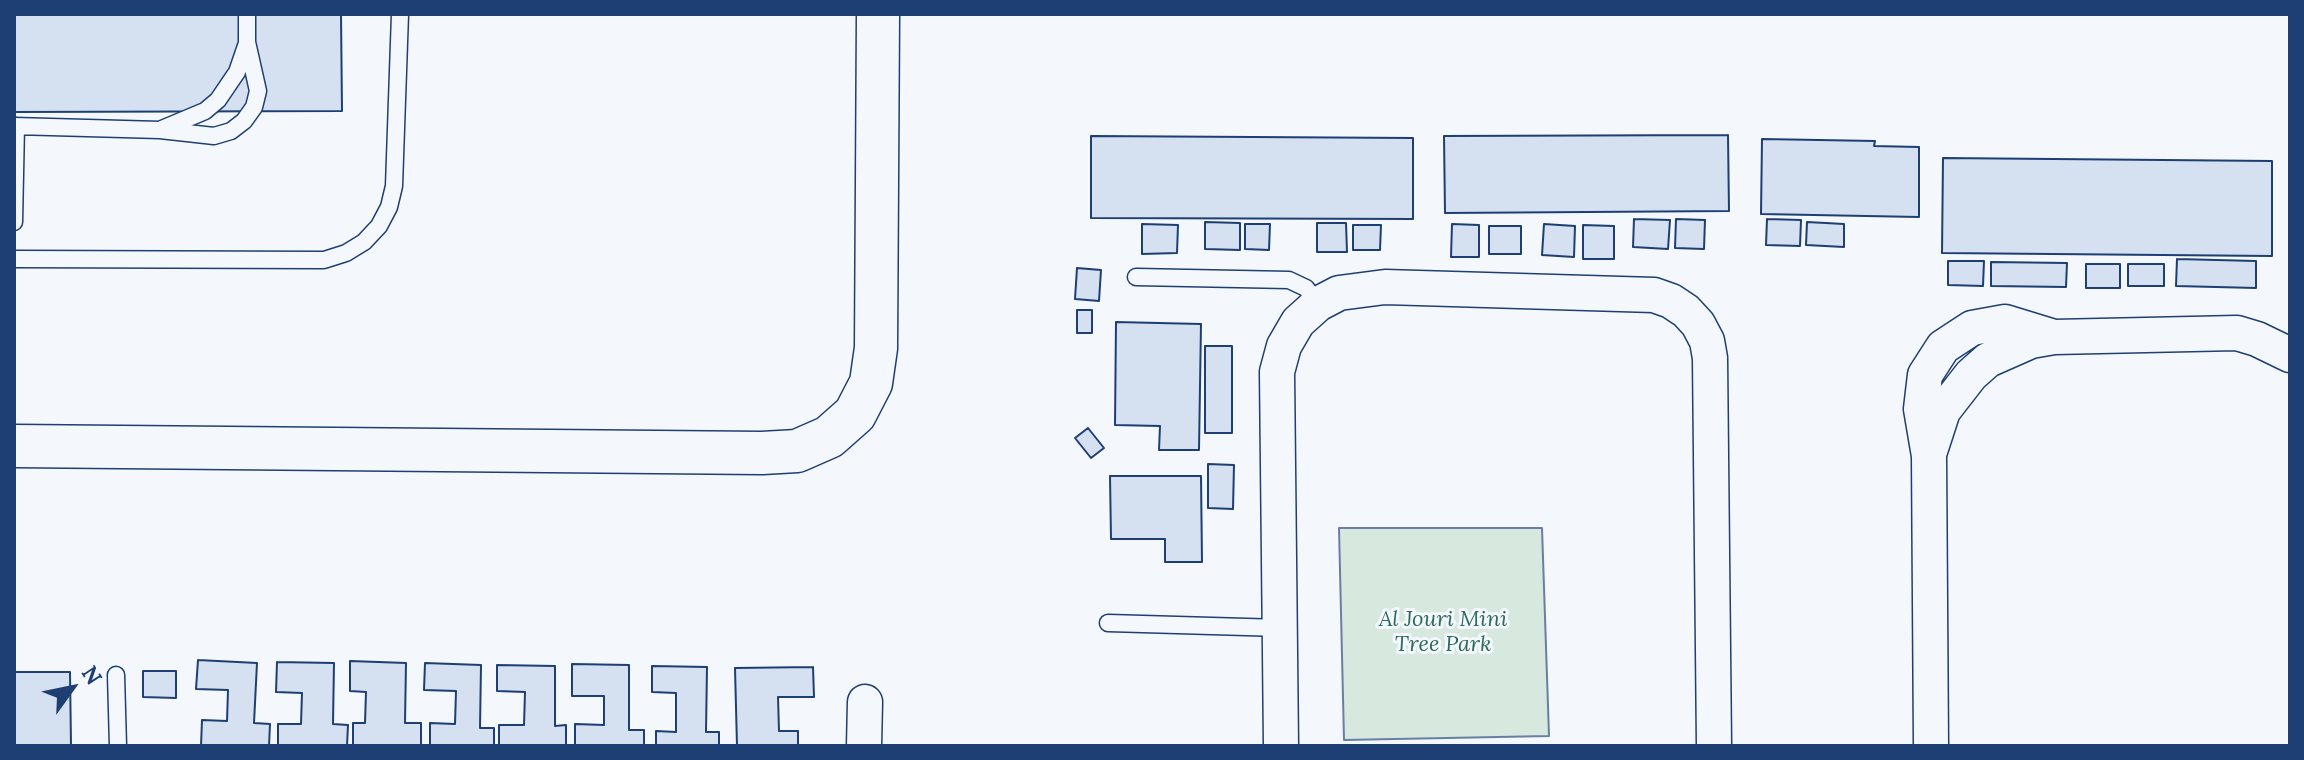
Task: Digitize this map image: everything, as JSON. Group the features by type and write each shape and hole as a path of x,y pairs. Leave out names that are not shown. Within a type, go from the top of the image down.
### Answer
{"street":[{"path":"14,446 762,453 797,451 829,437 855,414 871,383 876,348 878,14"},
{"path":"1281,746 1277,372 1284,346 1298,322 1318,304 1339,293 1385,287 1654,295 1671,301 1698,324 1707,341 1710,358 1714,746"},
{"path":"1931,746 1929,456 1921,409 1925,375 1943,347 1957,336 1989,323 2022,325 2054,337 2237,333 2258,326 2290,325"},
{"path":"2237,333 2290,355"},
{"path":"864,746 865,702"}],"lane":[{"path":"14,222 15,126 160,130 214,136 231,131 244,121 254,107 258,91 247,42 247,14"},
{"path":"14,259 324,260 346,253 364,242 379,226 389,207 394,186 400,14"},
{"path":"160,130 205,111 218,100 237,72 247,42"},
{"path":"1136,277 1289,280 1306,288 1318,304"},
{"path":"1108,623 1281,628"},
{"path":"116,675 118,746"}],"green space":[{"name":"Al Jouri Mini Tree Park","path":"1339,528 1542,528 1549,736 1344,740"}],"building":[{"path":"14,14 341,14 342,111 14,112"},
{"path":"1728,135 1729,211 1445,213 1444,136"},
{"path":"1091,136 1413,138 1413,219 1091,218"},
{"path":"1762,139 1875,141 1874,146 1919,147 1919,217 1761,214"},
{"path":"1943,158 2272,161 2272,256 1942,253"},
{"path":"1634,219 1670,220 1668,249 1633,247"},
{"path":"1676,219 1705,220 1704,249 1675,248"},
{"path":"1767,219 1801,220 1800,246 1766,245"},
{"path":"1205,222 1240,223 1240,250 1205,249"},
{"path":"1807,222 1844,224 1844,247 1806,245"},
{"path":"1317,223 1346,223 1347,252 1317,252"},
{"path":"1142,224 1178,225 1177,253 1142,254"},
{"path":"1245,224 1270,224 1269,250 1245,249"},
{"path":"1452,224 1479,225 1479,257 1451,257"},
{"path":"1544,224 1575,226 1574,257 1542,255"},
{"path":"1353,225 1381,225 1380,250 1353,250"},
{"path":"1583,225 1614,226 1614,259 1583,259"},
{"path":"1489,226 1521,226 1521,254 1489,254"},
{"path":"2177,259 2256,261 2256,288 2176,286"},
{"path":"1948,261 1984,261 1983,286 1948,285"},
{"path":"1991,262 2067,263 2066,287 1991,286"},
{"path":"2086,264 2120,264 2120,288 2086,288"},
{"path":"2128,264 2164,264 2164,286 2128,286"},
{"path":"1077,268 1101,270 1099,301 1075,299"},
{"path":"1077,310 1092,310 1092,333 1077,333"},
{"path":"1116,322 1201,324 1199,450 1159,450 1160,426 1115,425"},
{"path":"1205,346 1232,346 1232,433 1205,433"},
{"path":"1088,428 1104,448 1091,458 1075,438"},
{"path":"1208,464 1234,465 1233,509 1208,508"},
{"path":"1110,476 1201,476 1202,562 1165,562 1165,539 1111,539"},
{"path":"198,660 257,663 254,723 270,724 269,746 201,746 202,720 227,721 228,690 196,689"},
{"path":"350,661 406,663 405,723 421,723 421,746 353,746 353,723 365,723 366,692 350,691"},
{"path":"277,662 334,663 333,724 348,725 347,746 278,746 278,724 301,724 302,693 276,692"},
{"path":"425,663 481,665 480,728 494,728 494,746 430,746 430,723 455,724 456,691 424,690"},
{"path":"572,664 629,665 629,730 644,730 644,746 575,746 575,724 604,725 604,696 572,696"},
{"path":"497,665 555,666 555,726 566,725 566,746 499,746 499,725 524,725 525,692 497,691"},
{"path":"652,666 707,667 706,732 719,732 719,746 656,746 656,731 676,732 676,693 652,692"},
{"path":"813,667 814,697 778,697 779,731 798,731 798,746 737,746 735,668"},
{"path":"143,671 176,671 176,698 143,697"},
{"path":"14,672 70,672 71,746 14,746"}]}
